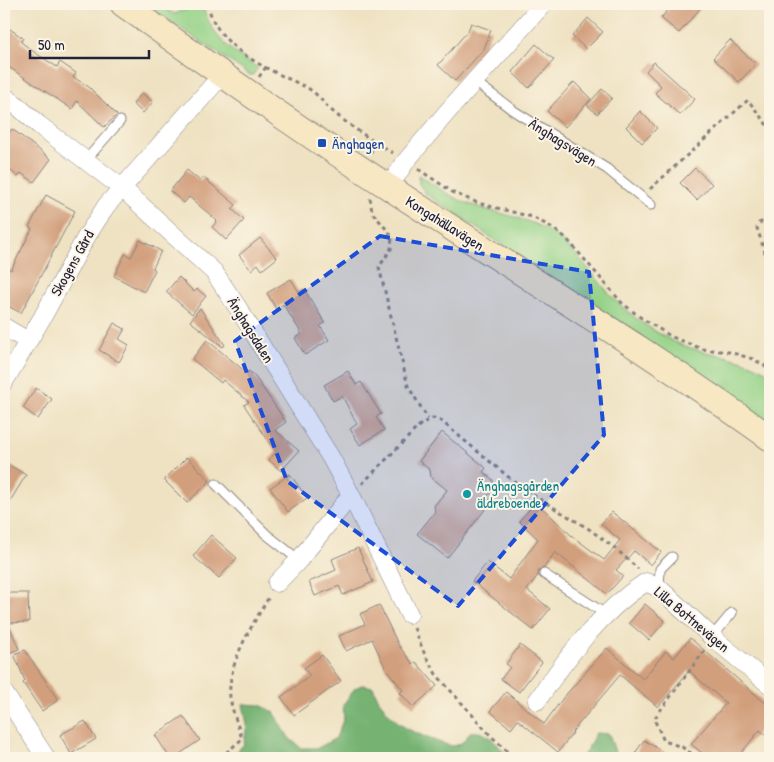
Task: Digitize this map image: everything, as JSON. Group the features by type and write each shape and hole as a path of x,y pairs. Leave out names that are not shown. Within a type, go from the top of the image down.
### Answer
{"street":[{"name":"Kongahällavägen","path":"123,4 379,191 640,348 770,438"},
{"path":"379,191 543,4"},
{"name":"Skogens Gård","path":"4,382 85,238 106,206 222,75"},
{"path":"4,96 122,188"},
{"name":"Änghagsdalen","path":"122,188 214,272 331,458 409,614"},
{"path":"4,327 28,342"},
{"path":"277,583 299,560 351,495"},
{"name":"Lilla Bottnevägen","path":"537,701 569,655 607,615 636,589 653,585 770,685"},
{"path":"4,693 46,758"}],"lane":[{"name":"Änghagsvägen","path":"474,81 514,111 607,170 651,205"},
{"path":"86,160 120,121"},
{"path":"216,484 266,534 299,560"},
{"path":"653,585 660,569 672,557"},
{"path":"544,574 607,615"},
{"path":"712,637 732,613"}],"path":[{"path":"208,4 211,18 217,28 238,49 254,61 314,92 331,110 454,193 478,203 532,217 553,228 566,238 622,303 640,317 672,337 702,349 729,352 753,359 770,369"},
{"path":"649,190 748,100 770,129"},
{"path":"379,191 372,212 392,236 391,249 380,267 408,386 428,420"},
{"path":"770,221 762,221 757,228 770,268"},
{"path":"351,495 422,424 434,418 441,421 523,489 589,529 653,585"},
{"path":"220,758 242,738 230,697 234,664 250,630 277,583"},
{"path":"409,614 425,655 436,674 490,735 508,752 524,758"},
{"path":"698,758 682,747 664,741 654,719 712,637"}],"highlighted area":[{"path":"380,236 589,272 604,435 458,606 287,481 235,341"}],"green space":[{"path":"145,4 164,4 168,11 175,14 191,7 203,8 207,19 218,36 232,50 258,68 253,75 250,75"},
{"path":"418,175 460,200 527,221 556,236 577,255 621,306 667,338 693,349 745,362 770,374 770,425 426,194 419,184"},
{"path":"362,685 373,687 381,704 398,722 412,731 453,746 461,743 470,732 477,732 494,740 511,758 231,758 244,744 247,724 243,704 260,705 274,712 289,738 301,748 318,748 336,738 344,718 343,705 355,688"},
{"path":"596,733 609,734 615,752 611,758 582,758"}],"building":[{"path":"673,4 704,4 679,33 661,18"},
{"path":"588,18 603,32 586,49 572,36"},
{"path":"471,23 491,30 484,49 455,81 438,65 468,31"},
{"path":"4,25 23,38 21,42 34,52 57,67 60,62 76,73 73,77 89,87 117,115 104,127 77,101 72,109 4,64"},
{"path":"730,40 756,64 739,82 713,58"},
{"path":"536,44 554,60 529,88 512,72"},
{"path":"654,62 695,99 680,115 655,93 661,86 646,71"},
{"path":"574,82 591,99 565,127 547,111"},
{"path":"602,89 612,98 597,114 587,105"},
{"path":"142,93 153,102 143,113 133,104"},
{"path":"640,111 657,128 642,143 626,127"},
{"path":"12,129 51,159 34,182 21,173 18,177 4,165 4,139"},
{"path":"695,168 712,184 697,200 680,183"},
{"path":"187,170 200,181 203,177 236,205 232,209 244,220 226,240 212,227 217,221 213,217 189,197 184,203 170,191"},
{"path":"46,195 75,211 21,313 4,304 4,266 11,270 32,229 29,227"},
{"path":"260,238 277,258 262,270 258,264 251,270 239,255"},
{"path":"140,240 161,251 153,268 155,270 144,292 114,276 125,254 131,257"},
{"path":"179,277 194,292 197,289 206,296 192,314 166,292"},
{"path":"291,279 299,292 304,289 325,323 320,326 329,340 305,355 295,338 302,334 283,304 276,309 267,293"},
{"path":"200,308 225,345 223,347 190,321"},
{"path":"114,323 125,329 119,339 129,345 119,362 99,350"},
{"path":"207,340 247,373 249,371 256,378 286,422 275,430 299,451 281,471 269,460 276,452 244,405 249,402 223,380 221,383 192,359"},
{"path":"348,371 356,385 361,382 381,414 376,417 384,430 360,445 350,429 357,424 342,396 333,401 324,385"},
{"path":"36,388 52,399 38,419 23,408"},
{"name":"Änghagsgården äldreboende","path":"442,432 486,468 483,472 493,480 494,489 486,498 491,502 447,558 417,534 435,512 434,506 447,490 431,477 430,470 419,461"},
{"path":"187,457 210,481 187,503 164,480"},
{"path":"4,462 26,475 4,511"},
{"path":"290,474 307,498 288,512 270,488"},
{"path":"536,502 572,536 604,560 620,540 601,524 612,512 661,552 651,565 634,551 616,570 623,576 607,594 555,552 544,568 539,570 538,575 527,590 550,609 533,630 472,581 488,562 509,579 538,539 519,521"},
{"path":"211,535 237,558 219,578 193,556"},
{"path":"358,548 373,582 343,595 339,586 315,596 309,582 336,570 332,559"},
{"path":"5,593 28,593 29,622 8,623 19,649 4,655"},
{"path":"645,604 665,621 649,640 629,623"},
{"path":"379,605 399,646 413,664 416,662 437,686 413,707 400,693 403,690 386,669 372,639 346,651 339,636 365,624 360,614"},
{"path":"690,638 770,707 770,739 760,730 737,758 708,758 691,744 726,703 689,671 658,707 620,675 572,732 558,752 518,720 511,729 490,711 506,692 544,724 563,698 607,648 643,679 666,651 674,658"},
{"path":"520,645 542,662 519,692 501,679 510,667 506,664"},
{"path":"25,650 58,700 42,711 23,683 25,681 14,654"},
{"path":"322,655 341,681 294,715 281,697 310,676 304,668"},
{"path":"183,716 200,740 174,758 170,758 155,735"},
{"path":"85,721 96,739 71,754 60,735"},
{"path":"644,740 673,758 632,758"}],"place":[{"name":"Änghagen","path":"322,143"},
{"name":"Änghagsgården äldreboende","path":"467,494"}]}
